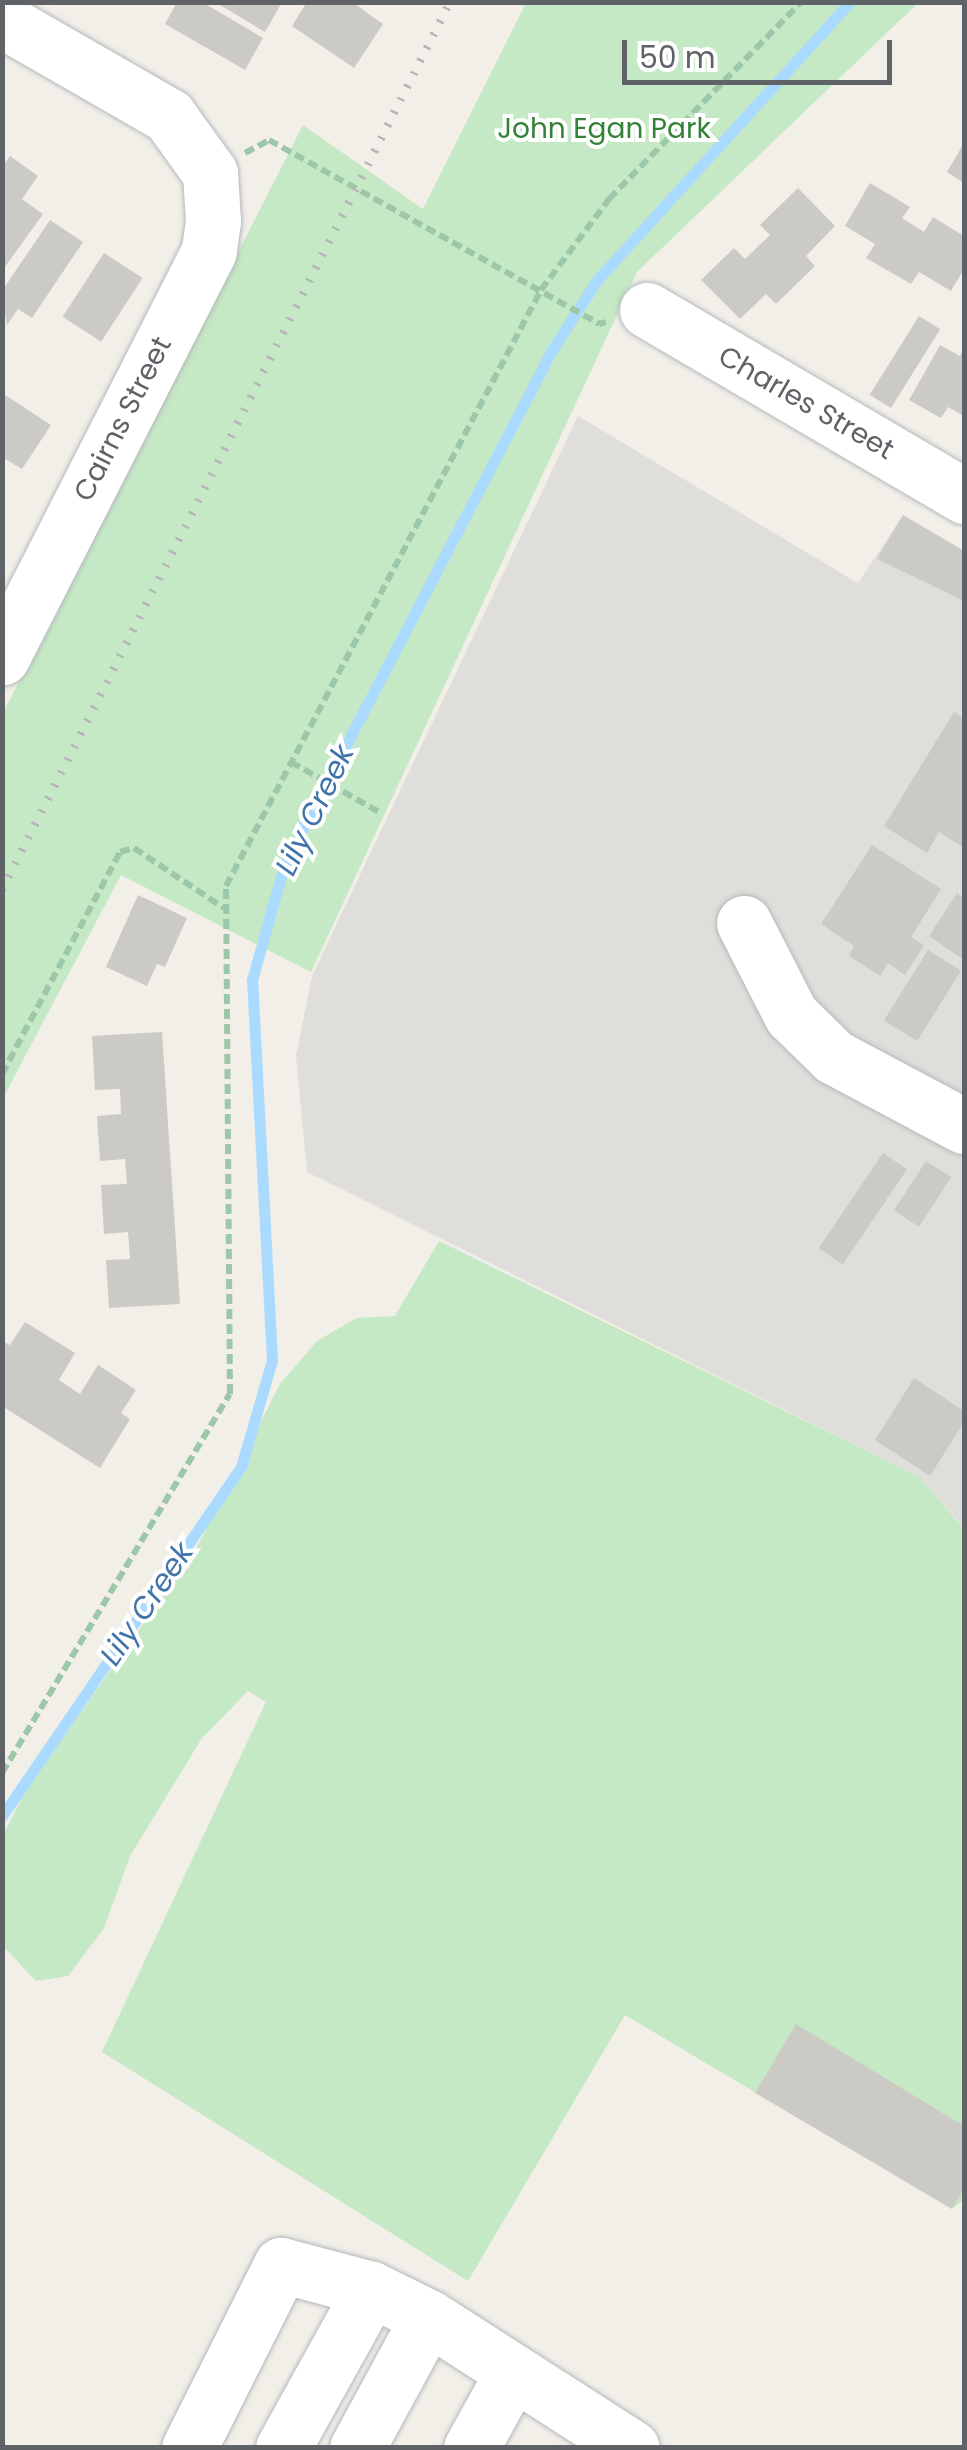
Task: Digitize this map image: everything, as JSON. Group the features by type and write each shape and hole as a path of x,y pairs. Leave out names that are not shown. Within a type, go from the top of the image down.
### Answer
{"street":[{"path":"2,20 169,116 210,173"},
{"name":"Cairns Street","path":"2,658 208,252 210,173"},
{"name":"Charles Street","path":"623,317 964,496"},
{"path":"744,923 790,1015 834,1057 964,1126"},
{"path":"189,2448 280,2265 371,2289 428,2317 614,2443"},
{"path":"283,2448 371,2289"},
{"path":"357,2448 428,2317"},
{"path":"471,2448 513,2372"}],"path":[{"path":"2,1774 230,1394 226,886 544,292 608,199 801,2"},
{"path":"210,173 269,140 544,292 623,317"},
{"path":"292,762 379,812"},
{"path":"2,1074 120,852 134,848 226,908"}],"shaded area":[{"path":"578,416 858,583 903,515 964,551 964,1528 920,1477 307,1172 296,1056 312,976"}],"green space":[{"name":"John Egan Park","path":"526,3 918,3 637,272 311,972 121,875 3,1098 3,713 303,125 423,209"},
{"path":"439,1241 920,1477 964,1529 964,2199 952,2209 625,2015 468,2281 102,2052 266,1702 248,1691 202,1738 130,1856 104,1928 68,1976 36,1981 3,1946 2,1837 26,1790 196,1549 280,1384 317,1341 357,1318 395,1316"}],"building":[{"path":"177,2 202,2 263,38 245,70 165,24"},
{"path":"215,2 282,2 265,32"},
{"path":"307,2 352,2 383,24 354,68 292,26"},
{"path":"964,143 964,183 947,172"},
{"path":"10,156 38,176 22,199 43,214 2,271 2,167"},
{"path":"870,183 910,207 902,218 924,232 933,217 964,236 964,269 951,291 919,272 911,284 866,258 875,244 845,226"},
{"path":"798,188 835,226 806,256 815,266 776,304 766,294 740,319 701,280 734,248 745,259 770,235 760,225"},
{"path":"50,220 83,242 32,318 18,309 7,325 2,291"},
{"path":"104,253 143,278 101,342 63,317"},
{"path":"919,316 940,329 891,408 870,395"},
{"path":"940,345 960,356 964,347 964,416 948,407 941,418 909,400"},
{"path":"2,393 51,425 22,469 2,457"},
{"path":"903,515 964,551 964,601 877,559"},
{"path":"954,712 964,719 964,848 939,832 927,853 884,826"},
{"path":"872,845 941,889 911,937 924,945 905,975 888,963 880,976 849,956 854,946 821,924"},
{"path":"957,893 964,898 964,960 929,936"},
{"path":"138,895 187,918 165,967 157,964 147,986 106,967"},
{"path":"928,950 961,971 917,1041 884,1020"},
{"path":"162,1032 180,1304 109,1308 106,1260 130,1259 128,1232 104,1234 101,1185 127,1184 125,1159 100,1161 97,1116 121,1114 120,1089 95,1090 92,1036"},
{"path":"883,1153 907,1169 843,1265 819,1248"},
{"path":"926,1161 951,1177 919,1227 894,1210"},
{"path":"25,1322 75,1353 59,1380 80,1394 98,1365 136,1390 121,1413 130,1419 100,1468 2,1406 2,1341 10,1345"},
{"path":"914,1378 964,1411 964,1422 930,1476 875,1440"},
{"path":"796,2024 964,2126 964,2188 952,2209 755,2093"}],"waterway":[{"name":"Lily Creek","path":"2,1816 241,1467 272,1360 252,980 285,862 552,350 597,280 850,2"}],"railway":[{"path":"2,890 450,2"}]}
